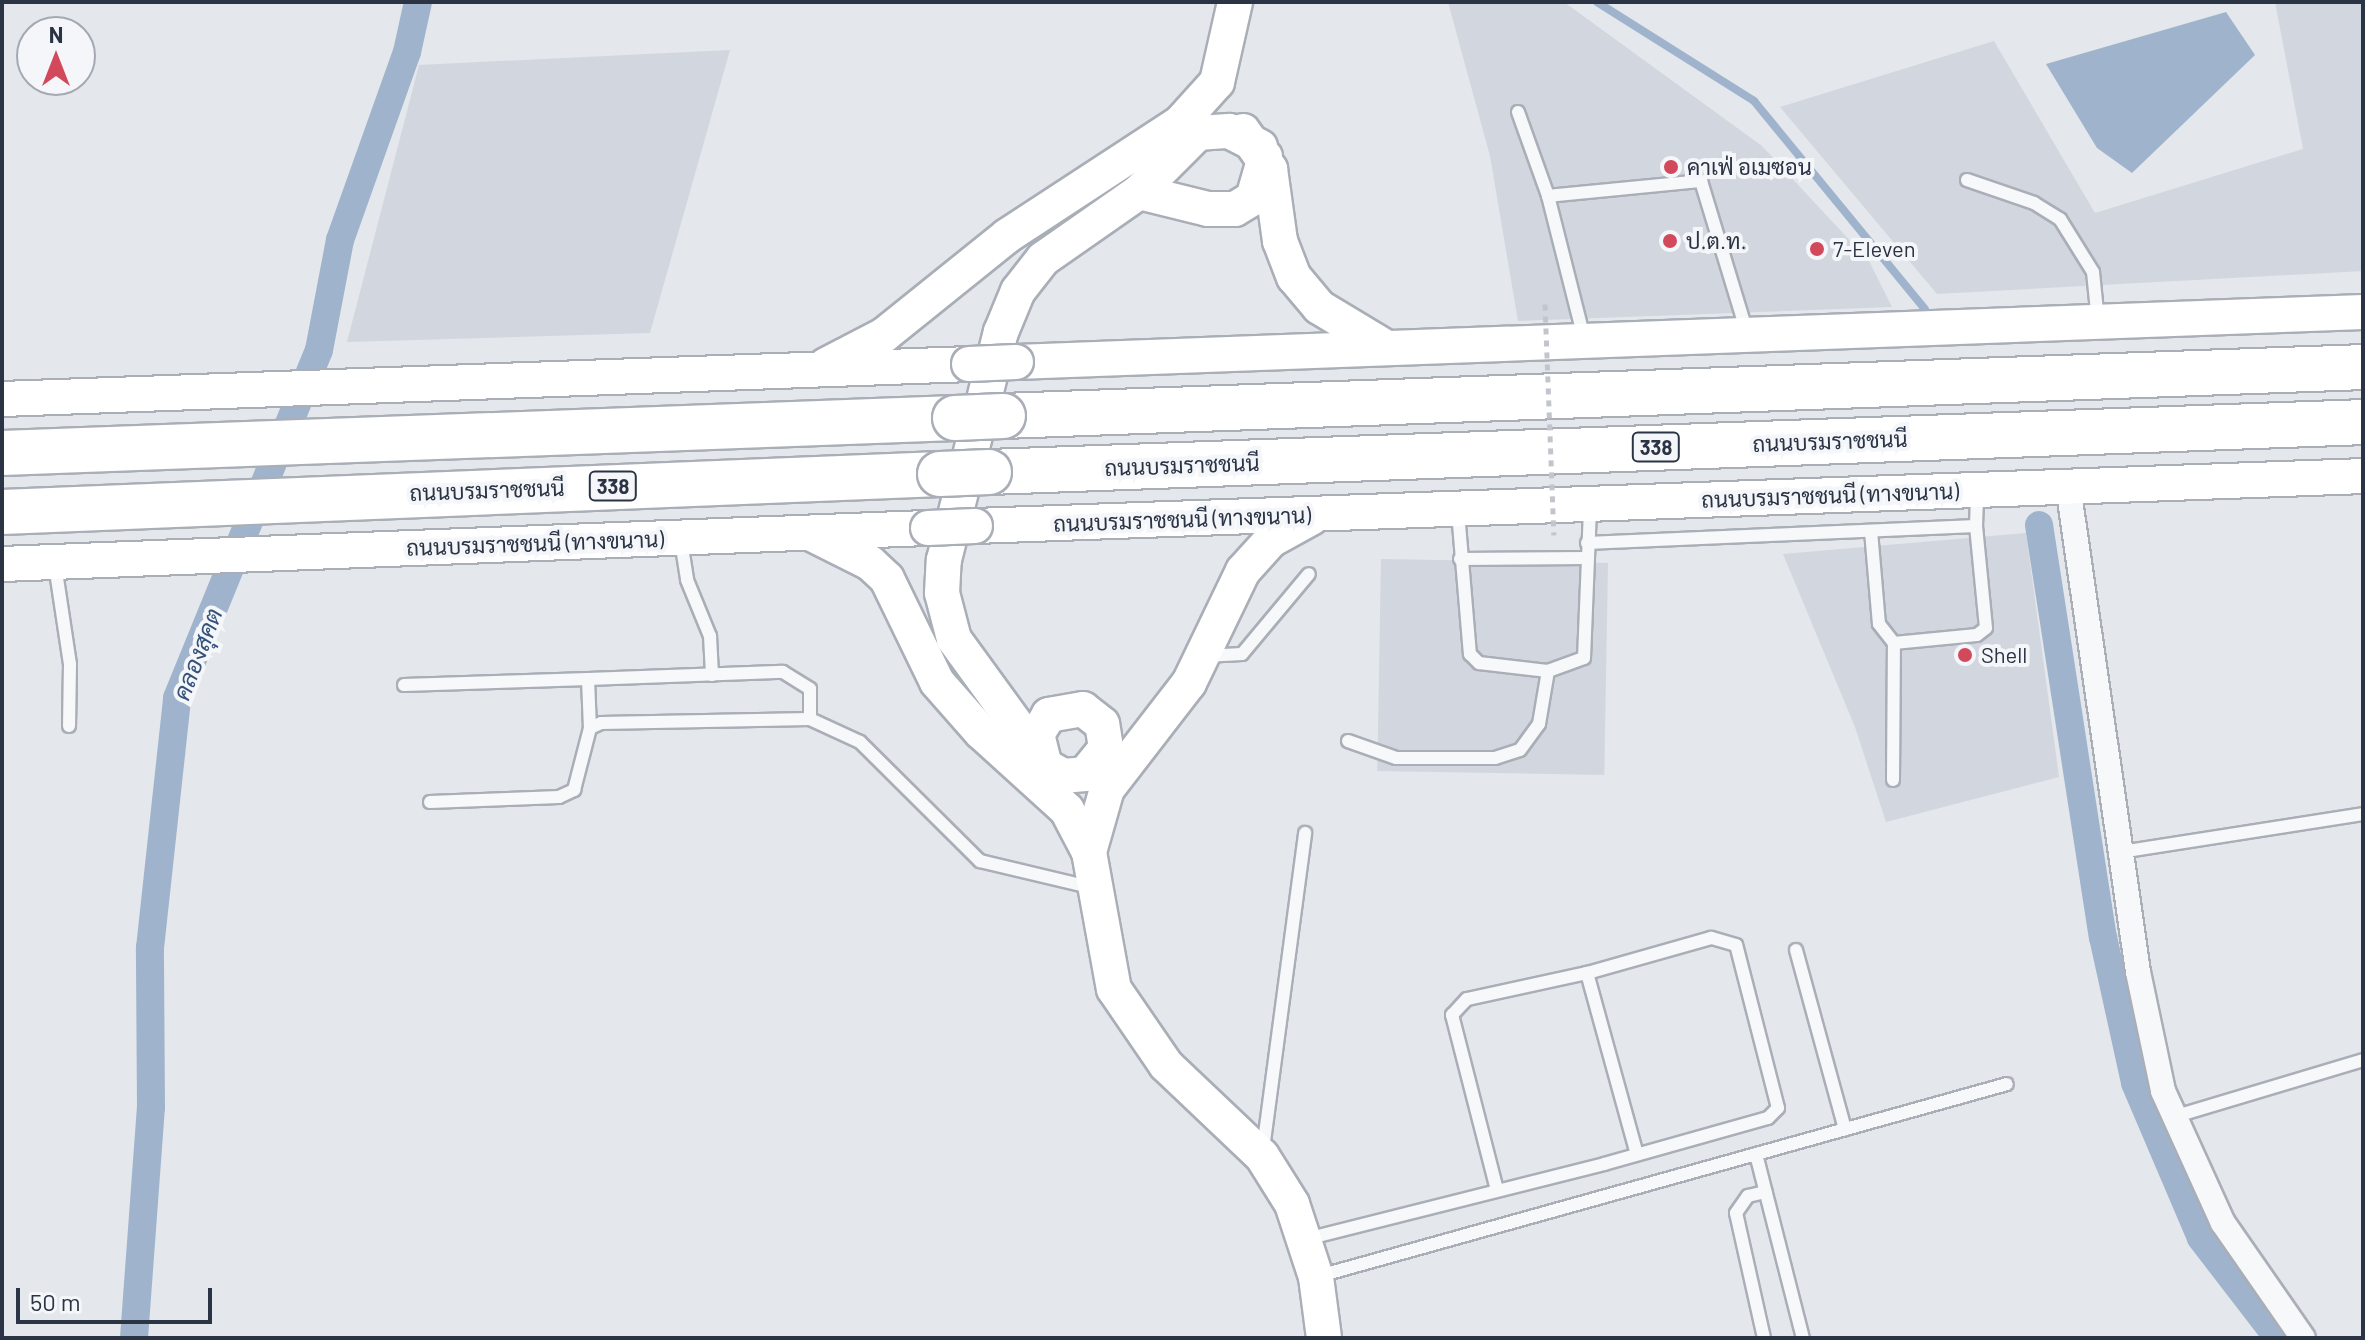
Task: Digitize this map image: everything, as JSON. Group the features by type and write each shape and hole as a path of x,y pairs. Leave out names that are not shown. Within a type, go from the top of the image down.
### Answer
{"highway":[{"path":"2217,373 2363,353"},
{"path":"2,453 2363,367"},
{"name":"ถนนบรมราชชนนี","path":"2,512 227,500 2363,422"}],"main road":[{"path":"816,370 893,329 1007,236 1162,136 1217,82 1235,2"},
{"path":"1217,82 1256,144 1294,277 1319,307 1387,348"},
{"path":"1162,136 1212,118 1256,144"},
{"path":"1256,144 1229,131 1198,133 1139,192 1058,245 1018,291 1001,332 944,560 942,593 954,639 1042,760 1089,852 1114,989 1135,1027 1262,1156 1306,1239 1316,1277 1324,1338"},
{"path":"1139,192 1208,209 1235,209 1253,198 1256,144"},
{"path":"2,399 2363,312"},
{"name":"ถนนบรมราชชนนี (ทางขนาน)","path":"2,564 2363,476"},
{"path":"1089,852 1107,789 1205,656 1257,553 1286,529 1322,514"},
{"path":"810,533 870,563 887,579 937,682 981,732 1067,810"},
{"path":"1042,760 1042,724 1071,707 1102,724 1102,759"},
{"path":"981,732 1074,776 1143,739"}],"street":[{"path":"2068,486 2148,1031 2173,1117 2223,1223 2303,1338"}],"lane":[{"path":"1518,112 1548,196 1585,341"},
{"path":"1967,180 2034,203 2060,219 2093,272 2098,322"},
{"path":"1548,196 1701,181 1748,335"},
{"path":"1894,643 1977,635 1986,628 1976,526 1977,490"},
{"path":"1458,509 1470,654 1479,663 1548,671 1584,658 1586,558 1591,504"},
{"path":"1587,543 1976,526"},
{"path":"1871,531 1879,624 1894,643 1893,780"},
{"path":"680,538 687,580 710,636 712,675"},
{"path":"1460,559 1586,558"},
{"path":"55,562 70,664 69,726"},
{"path":"1205,656 1242,654 1309,574"},
{"path":"1348,741 1396,758 1495,758 1520,750 1539,724 1548,671"},
{"path":"404,685 712,675 799,677 810,689 810,719"},
{"path":"430,802 559,797 574,790 590,728 588,679"},
{"path":"590,728 810,719 860,742 980,861 1096,888"},
{"path":"2121,852 2363,814"},
{"path":"1262,1156 1305,833"},
{"path":"1306,1239 1497,1190 1637,1154 1768,1118 1778,1108 1779,1091 1736,945 1726,938 1455,1005 1457,1037 1497,1190"},
{"path":"1796,950 1845,1129"},
{"path":"1587,973 1637,1154"},
{"path":"2173,1117 2363,1060"},
{"path":"1316,1277 2007,1084"},
{"path":"1756,1154 1803,1338"},
{"path":"1764,1338 1736,1213 1748,1196 1766,1192"}],"path":[{"path":"1545,304 1554,535"}],"shaded area":[{"path":"1448,2 1564,2 1762,146 1869,261 1892,307 1518,321 1490,156"},
{"path":"2275,2 2363,2 2363,271 1937,294 1780,107 1994,41 2095,213 2303,149"},
{"path":"730,50 650,333 347,342 419,65"},
{"path":"2026,533 2059,777 1886,822 1855,727 1783,554"},
{"path":"1381,559 1608,563 1604,775 1377,771"}],"water":[{"path":"2226,12 2255,55 2132,173 2097,148 2046,64"}],"waterway":[{"name":"คลองสุคต","path":"134,1338 151,1107 150,948 177,698 319,350 340,240 407,52 418,2"},
{"path":"1597,2 1754,101 1925,309"},
{"path":"2039,525 2103,937 2135,1083 2201,1238 2278,1338"}],"place":[{"name":"คาเฟ่ อเมซอน","path":"1671,167"},
{"name":"ป.ต.ท.","path":"1670,241"},
{"name":"7-Eleven","path":"1817,249"},
{"name":"Shell","path":"1965,655"}]}
